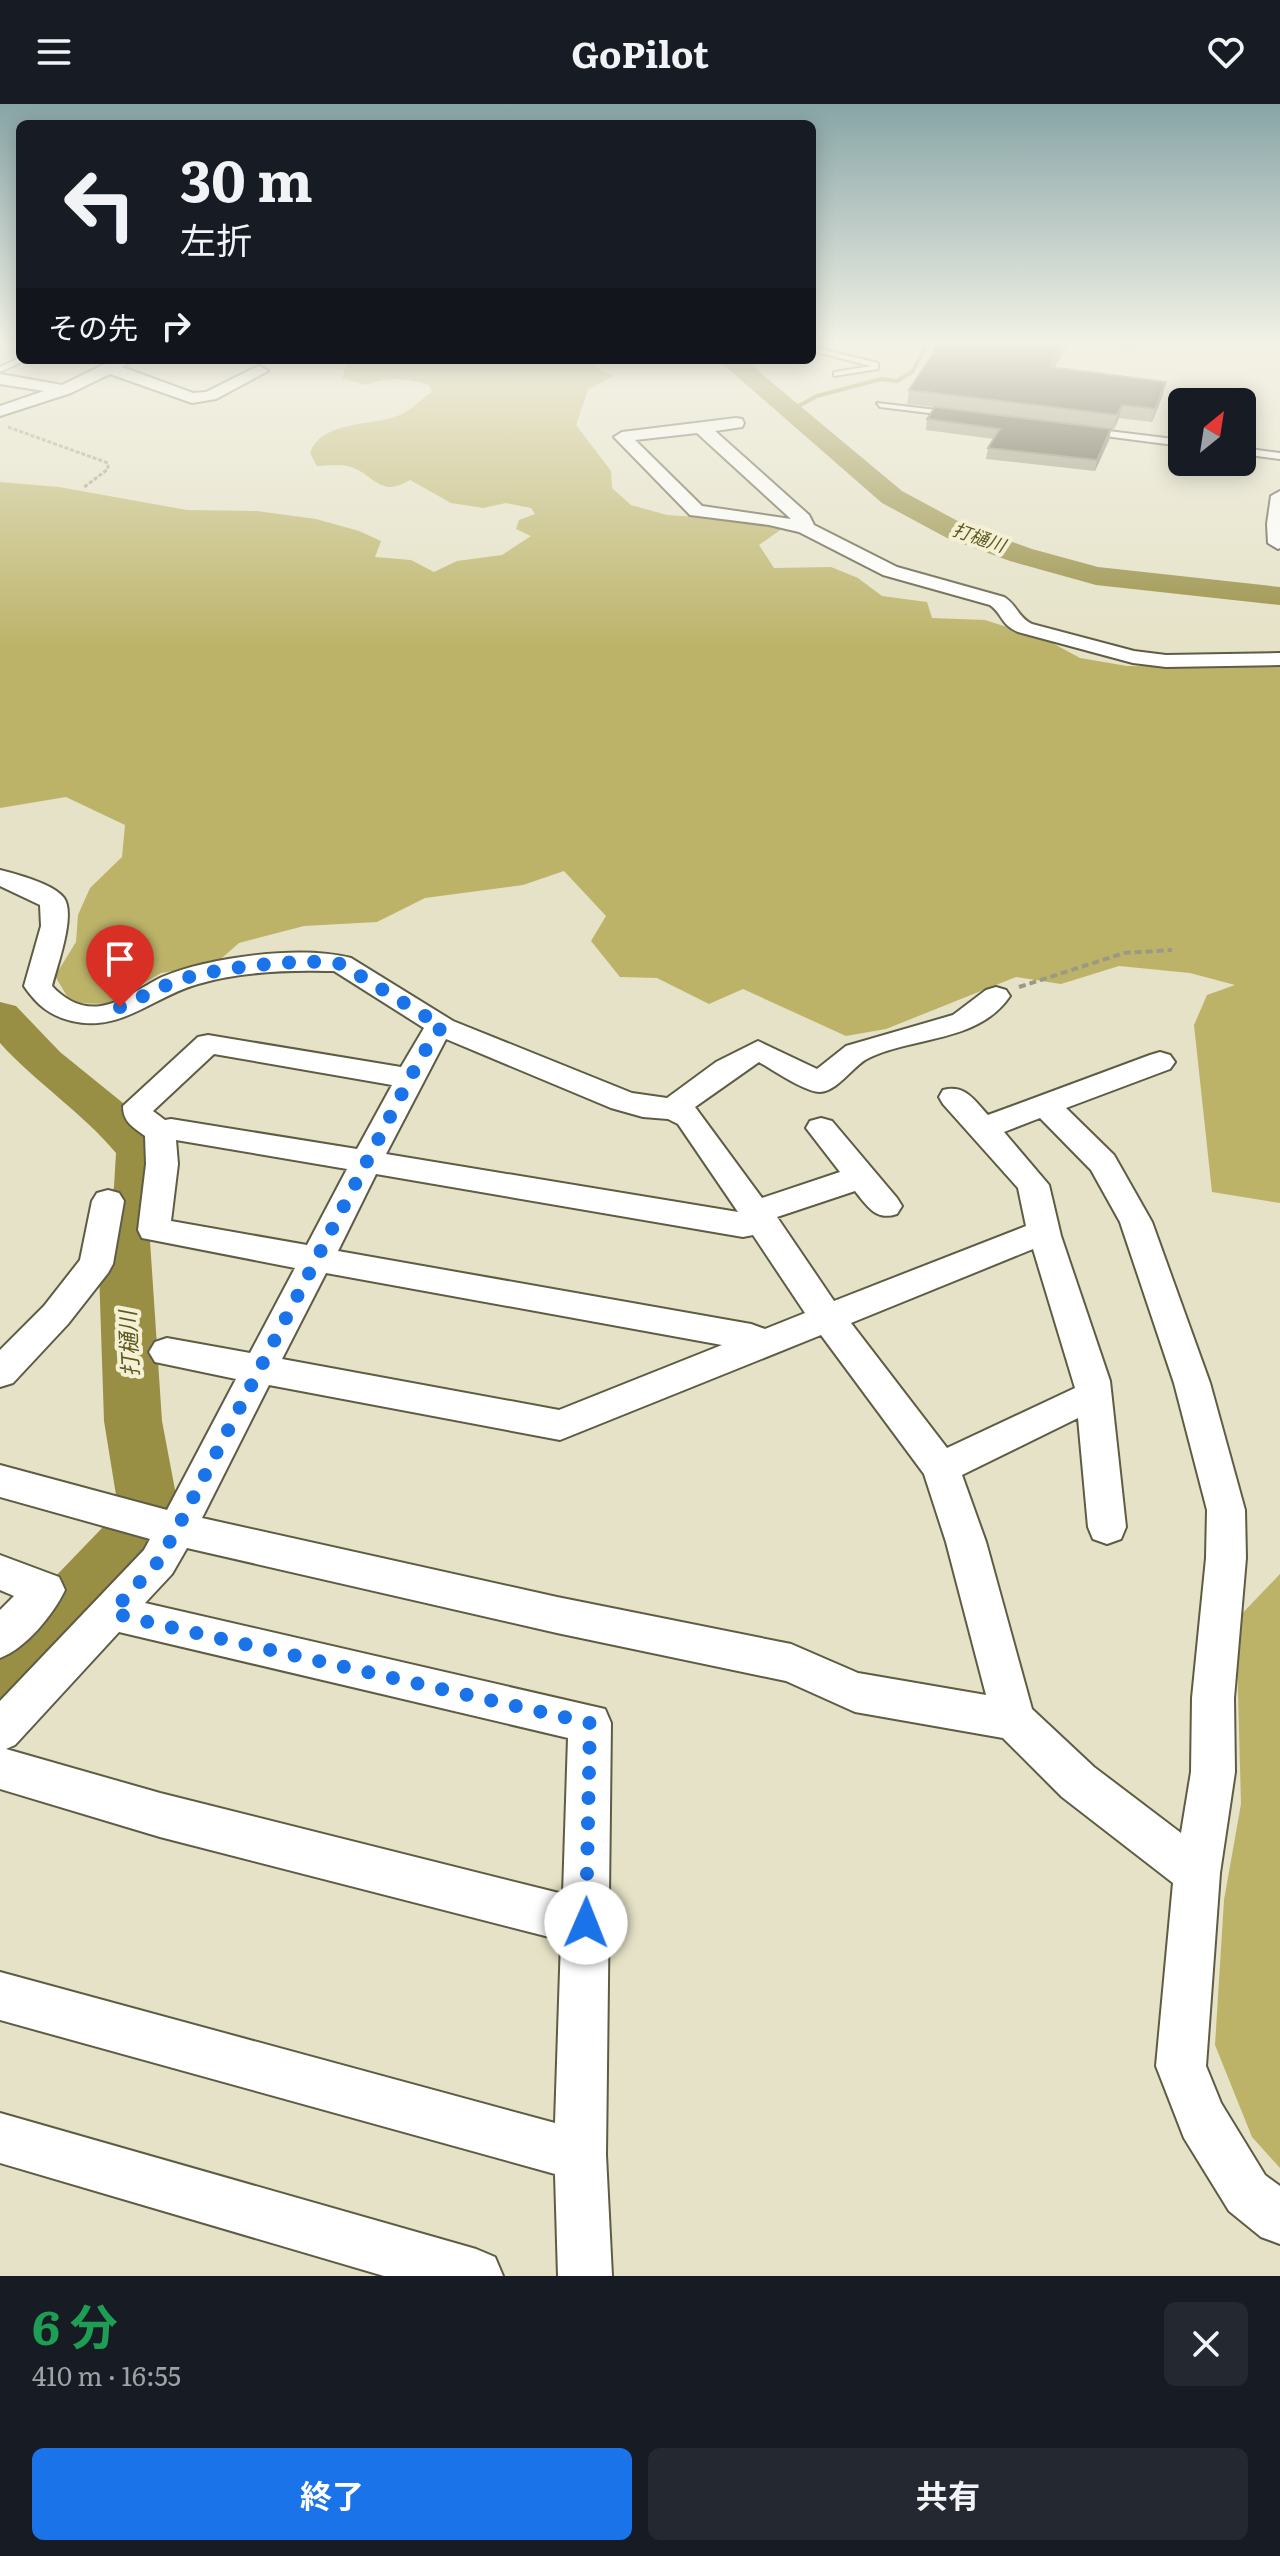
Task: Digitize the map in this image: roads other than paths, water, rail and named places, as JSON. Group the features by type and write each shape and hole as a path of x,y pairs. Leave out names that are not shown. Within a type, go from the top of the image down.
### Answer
{"street":[{"path":"629,444 697,511 769,519 806,528 890,571 997,601 1005,606 1012,622 1025,628 1096,649 1166,661 1280,659"},
{"path":"720,444 802,519 806,528"},
{"path":"1278,543 1276,524 1280,496"},
{"path":"0,878 21,884 53,901 54,926 38,986 48,1002 75,1013 104,1015 183,979 223,971 324,961 341,964 443,1027 577,1080 622,1103 640,1109 673,1109 689,1117 828,1319 941,1468 966,1542 1014,1720 1078,1782 1197,1873"},
{"path":"673,1109 726,1069 758,1050 819,1082 856,1053 963,1021 996,996"},
{"path":"0,1731 158,1562 168,1527 258,1370 410,1078 435,1033 443,1027"},
{"path":"410,1078 208,1044 138,1106 138,1115 160,1132 162,1164 154,1230 751,1337 762,1345"},
{"path":"983,1128 1160,1062"},
{"path":"954,1097 1033,1185 1045,1236 1092,1381 1107,1527"},
{"path":"1046,1106 1103,1163 1136,1222 1192,1383 1226,1510 1226,1558 1213,1698 1213,1772 1197,1873 1181,2066 1202,2120 1247,2193 1280,2218"},
{"path":"821,1128 859,1178 886,1206"},
{"path":"160,1132 171,1129 743,1225 859,1178"},
{"path":"0,1373 56,1315 96,1264 108,1201"},
{"path":"167,1352 560,1425 1030,1237 1045,1236"},
{"path":"941,1468 1075,1403 1095,1404"},
{"path":"0,1481 168,1527 557,1615 791,1663 855,1692 1014,1720"},
{"path":"0,1572 45,1590 0,1639"},
{"path":"113,1611 126,1617 590,1723 580,2155 585,2276"},
{"path":"0,1768 160,1815 586,1923"},
{"path":"0,1996 580,2155"},
{"path":"0,2138 476,2276"}],"lane":[{"path":"1256,453 1280,456"}],"waterway":[{"name":"打樋川","path":"830,444 892,497 957,532 1021,555 1096,576 1280,596"},
{"name":"打樋川","path":"0,1016 44,1063 122,1128 141,1150 139,1187 124,1241 133,1421 146,1495 128,1542 0,1679"}]}
